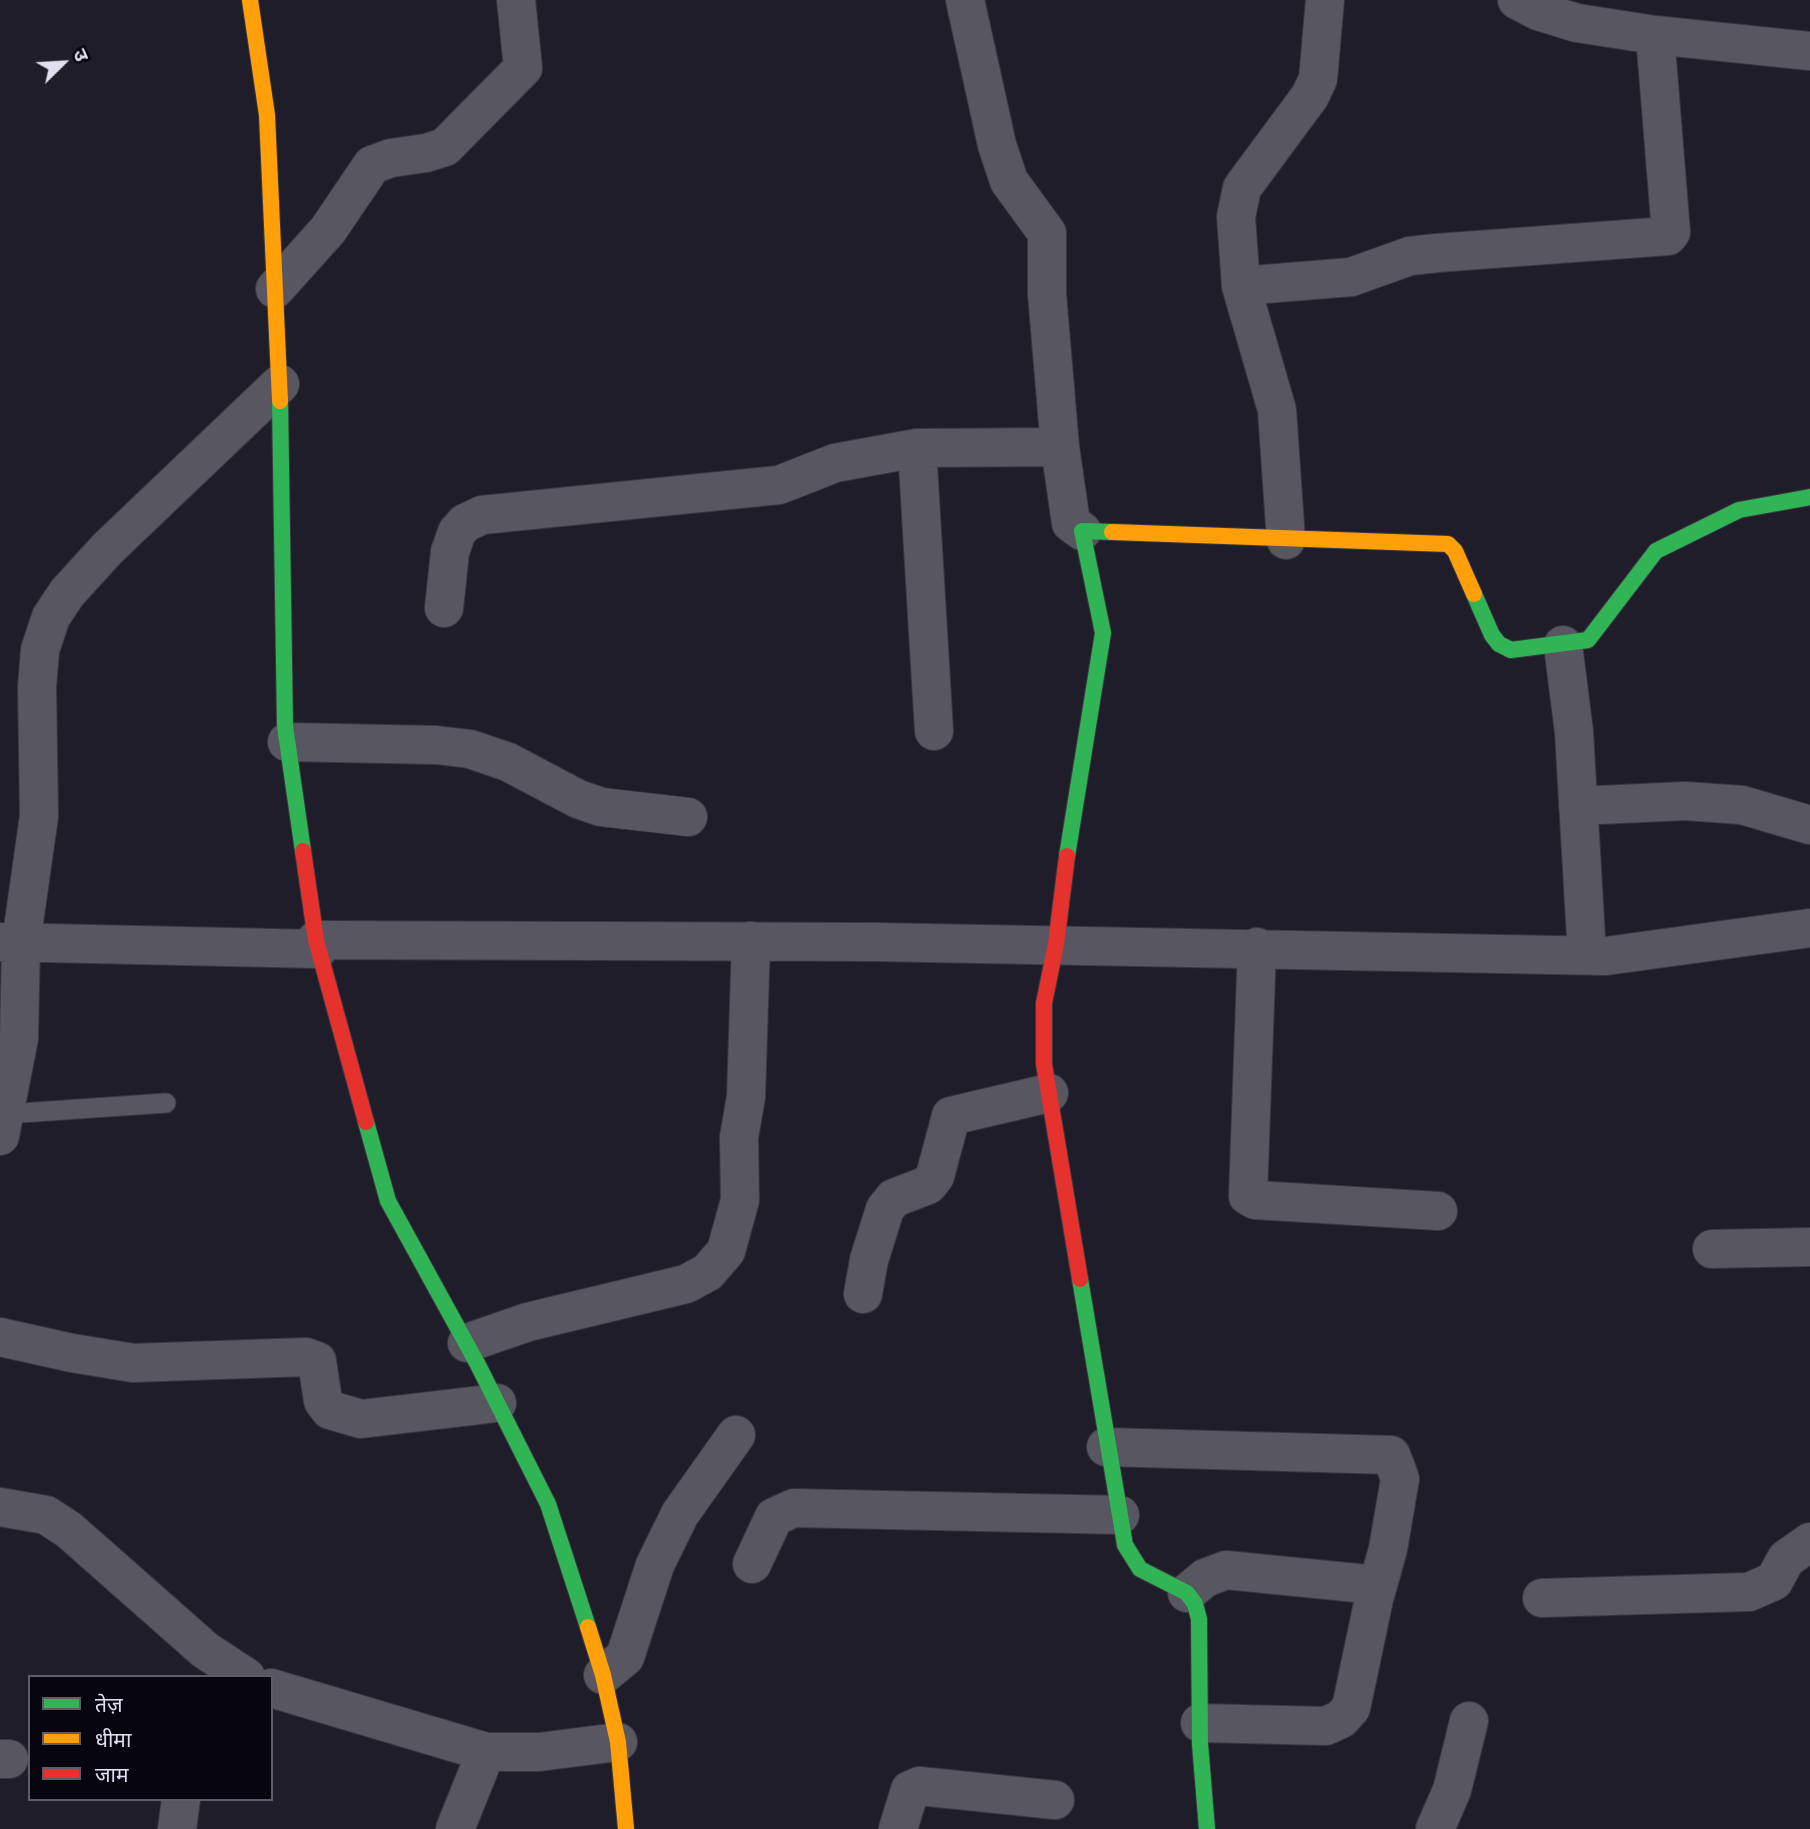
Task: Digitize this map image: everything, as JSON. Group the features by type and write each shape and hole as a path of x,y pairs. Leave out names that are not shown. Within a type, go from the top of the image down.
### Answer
{"street":[{"path":"250,0 267,116 280,384 287,742 317,945 388,1201 467,1343 548,1504 603,1675 618,1742 626,1829"},
{"path":"275,289 328,230 372,166 391,158 445,147 523,68 516,0"},
{"path":"965,0 997,145 1009,181 1047,233 1047,295 1060,447 1071,523 1082,531 1448,544 1455,551 1499,644 1511,650 1588,640 1656,551 1739,510 1810,497"},
{"path":"1286,540 1276,410 1241,286 1236,217 1242,188 1310,96 1318,79 1325,0"},
{"path":"1517,0 1538,11 1577,23 1655,35 1810,51"},
{"path":"1241,286 1351,277 1410,256 1668,236 1671,232 1655,35"},
{"path":"3,1125 19,1038 10,942 39,816 37,687 40,650 51,617 67,593 107,549 280,384"},
{"path":"444,608 450,552 457,532 465,523 482,515 779,485 835,463 917,448 1060,447"},
{"path":"917,448 934,732"},
{"path":"1082,531 1103,633 1074,797 1056,944 1044,1003 1044,1065 1106,1447 1125,1545 1140,1569 1187,1593 1195,1604 1199,1619 1200,1723 1208,1829"},
{"path":"1563,645 1578,806 1587,955"},
{"path":"287,742 470,749 508,762 578,799 601,807 688,817"},
{"path":"1578,806 1685,801 1742,805 1810,825"},
{"path":"10,942 317,945 751,941 1257,947 1606,956 1810,928"},
{"path":"467,1343 528,1322 686,1284 708,1272 726,1251 740,1200 739,1138 746,1097 751,941"},
{"path":"1257,947 1248,1196 1255,1200 1438,1211"},
{"path":"863,1294 869,1260 885,1209 889,1201 928,1185 935,1176 951,1116 1049,1093"},
{"path":"1712,1249 1810,1247"},
{"path":"0,1337 133,1363 306,1357 317,1361 323,1401 330,1410 361,1419 497,1402"},
{"path":"603,1675 625,1657 655,1565 680,1514 736,1435"},
{"path":"1106,1447 1391,1455 1400,1479 1388,1549 1377,1585 1357,1692 1351,1708 1341,1719 1326,1726 1200,1723"},
{"path":"0,1507 46,1516 69,1530 203,1664 239,1675"},
{"path":"752,1564 774,1517 794,1508 1120,1515"},
{"path":"1542,1598 1749,1592 1774,1581 1786,1559 1810,1542"},
{"path":"1187,1593 1205,1578 1226,1570 1377,1585"},
{"path":"273,1689 486,1752 539,1752 618,1742"},
{"path":"1436,1829 1452,1790 1469,1721"},
{"path":"455,1829 486,1752"},
{"path":"898,1829 910,1790 919,1786 1055,1800"},
{"path":"177,1829 181,1801"}],"lane":[{"path":"3,1125 166,1103"}],"traffic: fast":[{"path":"280,401 285,726 303,851"},
{"path":"1474,594 1492,635 1499,644 1511,650 1588,640 1656,551 1739,510 1810,497"},
{"path":"1067,856 1103,633 1082,531 1112,532"},
{"path":"366,1122 388,1201 477,1363 548,1504 588,1627"},
{"path":"1080,1279 1125,1545 1140,1569 1187,1593 1195,1604 1199,1619 1200,1744 1207,1829"}],"traffic: slow":[{"path":"250,0 267,115 280,401"},
{"path":"1112,532 1448,544 1455,551 1474,594"},
{"path":"588,1627 603,1675 618,1742 626,1829"}],"traffic: jam":[{"path":"303,851 316,940 366,1122"},
{"path":"1067,856 1056,944 1044,1003 1044,1064 1080,1279"}]}
